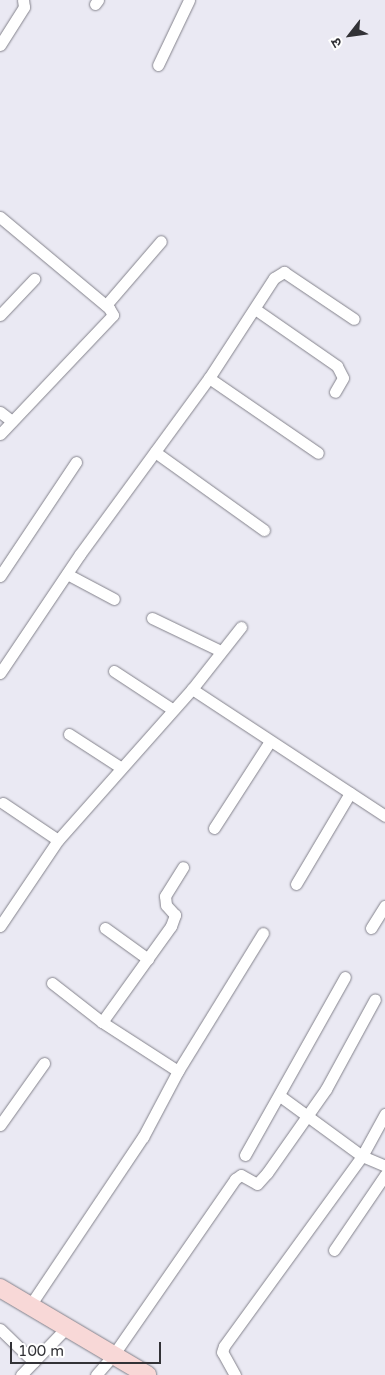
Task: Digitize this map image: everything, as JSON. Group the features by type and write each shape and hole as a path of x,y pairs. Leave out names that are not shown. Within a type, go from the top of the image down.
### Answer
{"main road":[{"path":"0,1288 31,1304 147,1375"}],"street":[{"path":"0,45 24,7 23,0"},
{"path":"158,65 189,0"},
{"path":"0,217 112,311 112,319 0,434"},
{"path":"106,305 161,241"},
{"path":"0,673 67,574 209,378 274,278 284,272 354,319"},
{"path":"0,315 34,279"},
{"path":"255,309 337,366 343,378 336,392"},
{"path":"209,378 318,454"},
{"path":"0,412 12,421"},
{"path":"155,452 264,530"},
{"path":"0,576 76,462"},
{"path":"67,574 114,599"},
{"path":"152,618 221,651"},
{"path":"0,926 58,840 120,767 192,689 241,626"},
{"path":"114,671 172,709"},
{"path":"192,689 385,816"},
{"path":"69,734 120,767"},
{"path":"214,828 270,741"},
{"path":"296,884 350,793"},
{"path":"3,804 58,840"},
{"path":"102,1022 175,919 166,905 165,896 183,867"},
{"path":"371,928 385,906"},
{"path":"105,928 148,959"},
{"path":"31,1304 143,1137 178,1071 263,934"},
{"path":"245,1155 280,1096 345,977"},
{"path":"52,984 102,1022 178,1071"},
{"path":"96,1375 114,1354 235,1179 241,1175 252,1183 262,1180 307,1118 375,999"},
{"path":"0,1125 44,1063"},
{"path":"280,1096 307,1118 362,1156 385,1166"},
{"path":"235,1375 222,1352 224,1346 362,1156 385,1114"},
{"path":"334,1250 385,1175"},
{"path":"22,1375 68,1326"},
{"path":"0,1329 34,1362"}]}
